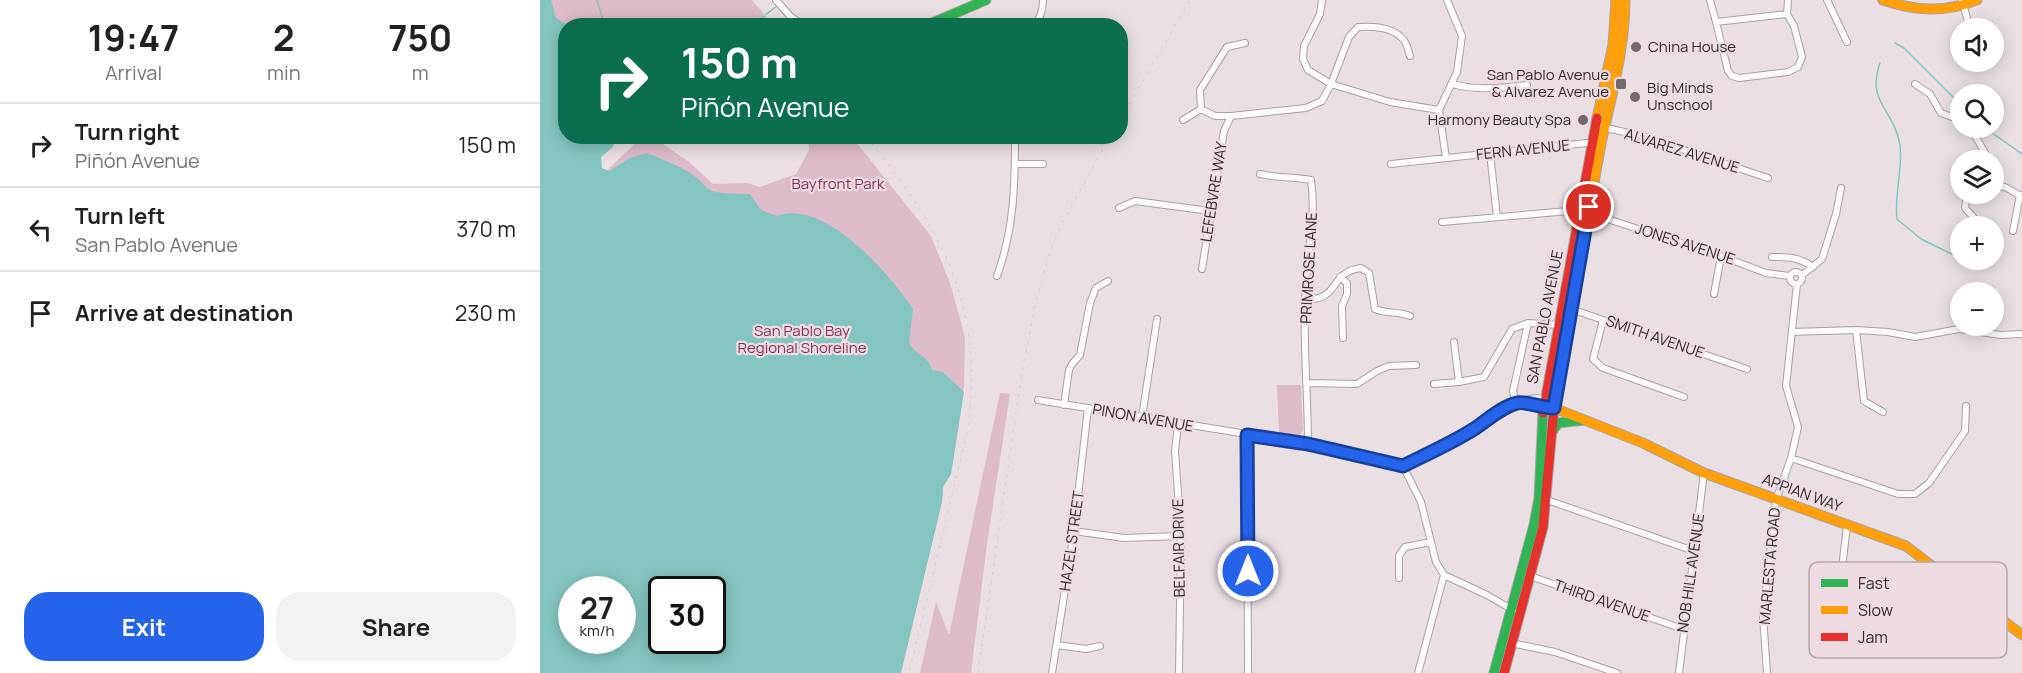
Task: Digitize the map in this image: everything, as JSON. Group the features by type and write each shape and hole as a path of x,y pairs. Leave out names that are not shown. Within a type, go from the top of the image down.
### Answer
{"main road":[{"path":"944,18 986,0"},
{"name":"SAN PABLO AVENUE","path":"1526,575 1539,546 1547,500 1550,435 1547,405 1568,326 1567,308 1613,45 1616,0"},
{"name":"SAN PABLO AVENUE","path":"1600,126 1622,47 1626,0"},
{"path":"1883,0 1908,9 1938,10 1977,0"},
{"name":"SAN PABLO AVENUE","path":"1494,673 1507,643 1526,575 1539,498 1547,405 1558,325 1567,308"},
{"name":"APPIAN WAY","path":"1547,405 1642,443 1704,473 1906,546 1927,562"},
{"path":"1550,435 1558,423 1584,420"},
{"name":"APPIAN WAY","path":"2007,623 2022,635"},
{"name":"SAN PABLO AVENUE","path":"1504,673 1507,643"}],"street":[{"path":"776,0 793,18"},
{"path":"1041,18 1042,0"},
{"path":"1322,0 1320,14 1304,46 1304,59 1308,70 1331,84 1390,102 1439,110"},
{"path":"1446,158 1439,110 1457,72 1462,36 1447,0"},
{"path":"1710,0 1728,71 1732,76 1739,78 1788,72 1798,67 1802,57 1794,26 1787,14 1788,0"},
{"path":"1827,0 1847,42"},
{"path":"1964,3 1967,18"},
{"path":"1716,22 1787,14"},
{"path":"1201,109 1215,116 1231,116 1306,108 1323,101 1349,37 1358,27 1375,26 1395,32 1404,40 1410,57"},
{"path":"1201,109 1200,90 1227,47 1245,43"},
{"path":"1452,84 1483,90 1527,85"},
{"path":"1915,84 1930,94 1941,113 1950,116"},
{"path":"1184,120 1201,109"},
{"name":"LEFEBVRE WAY","path":"1202,269 1224,131 1231,116"},
{"name":"ALVAREZ AVENUE","path":"1600,126 1642,136 1768,178"},
{"name":"FERN AVENUE","path":"1391,164 1587,143 1596,145"},
{"path":"997,276 1011,227 1015,144"},
{"path":"1490,153 1497,217"},
{"path":"1015,164 1043,164"},
{"name":"PRIMROSE LANE","path":"1260,174 1311,180 1312,236 1306,267 1305,299 1308,444"},
{"path":"2004,187 2021,195 2013,231"},
{"path":"1802,275 1822,259 1836,214 1841,188"},
{"path":"1119,208 1134,201 1210,211"},
{"path":"1442,222 1584,211"},
{"name":"JONES AVENUE","path":"1584,211 1766,273 1790,276"},
{"path":"1714,294 1721,256"},
{"path":"1772,257 1793,257 1813,267"},
{"path":"1305,299 1320,298 1327,294 1349,269 1361,268 1369,273 1375,309 1383,313 1399,312 1410,316"},
{"path":"1795,272 1802,275 1802,281 1797,284 1792,282 1790,276 1795,272"},
{"path":"1340,277 1347,283 1347,294 1342,306 1343,338"},
{"path":"1064,405 1069,370 1080,355 1090,303 1096,288 1108,281"},
{"name":"MARLESTA ROAD","path":"1767,673 1763,616 1776,500 1791,458 1798,427 1786,386 1797,284"},
{"name":"SMITH AVENUE","path":"1567,308 1747,369"},
{"path":"1142,417 1156,320"},
{"path":"1603,320 1593,359 1603,368 1684,397"},
{"path":"1519,403 1513,391 1528,323"},
{"path":"1434,384 1484,377 1512,329 1528,323 1568,326"},
{"path":"1792,332 1856,330 1915,337 1959,329 2001,335 2022,334"},
{"path":"1856,330 1864,401 1883,412"},
{"path":"1454,342 1459,382"},
{"path":"1307,383 1358,384 1389,366 1416,365"},
{"name":"PINON AVENUE","path":"1038,400 1308,444 1403,466"},
{"path":"1516,611 1444,575 1436,562 1421,502 1403,466 1472,430 1501,410 1519,403 1547,405"},
{"path":"1791,458 1898,494 1915,494 1929,483 1965,431 1966,406"},
{"name":"HAZEL STREET","path":"1052,673 1074,531 1088,408"},
{"name":"BELFAIR DRIVE","path":"1178,424 1175,451 1181,536 1179,673"},
{"path":"1247,435 1248,673"},
{"name":"NOB HILL AVENUE","path":"1679,673 1704,473"},
{"path":"1547,500 1694,551"},
{"path":"1843,562 1847,526"},
{"path":"1074,531 1124,538 1181,536"},
{"path":"1399,579 1399,555 1405,547 1431,542"},
{"path":"1418,673 1444,575"},
{"name":"THIRD AVENUE","path":"1526,575 1683,629"},
{"path":"1507,643 1556,652 1617,673"},
{"path":"1057,645 1086,649 1100,646"}],"green space":[{"path":"540,0 752,0 767,18 558,18 558,98"},
{"name":"San Pablo Bay Regional Shoreline","path":"635,144 664,144 688,161 713,184 747,183 760,187 796,174 809,150 809,144 858,144 931,236 950,283 965,337 964,386 951,474 943,487 942,502 540,234"},
{"path":"1277,385 1301,385 1303,430 1300,435 1279,434"},
{"path":"1000,393 1010,394 987,544 971,673 920,673 936,602 949,635"}],"water":[{"path":"540,0 551,0 558,19 558,144 614,144 601,157 602,168 609,171 630,158 647,153 687,171 712,191 750,194 761,210 777,216 795,213 815,218 835,228 854,243 889,277 913,309 909,344 928,362 932,370 943,372 964,392 951,474 943,487 942,502 901,673 540,673"}],"waterway":[{"path":"597,0 603,18"},
{"path":"761,18 777,6"},
{"path":"1895,43 1904,48 1950,94"},
{"path":"1880,63 1876,88 1897,133 1900,145 1897,219 1921,239 1950,253"},
{"path":"1999,138 2022,154"}],"railway":[{"path":"752,0 767,18"},
{"path":"1128,106 1190,0"},
{"path":"872,144 917,205 936,238 952,271 963,306 970,344 971,384 968,429 909,673"},
{"path":"978,673 1022,372 1036,301 1050,251 1063,222 1106,144"}],"traffic: fast":[{"path":"944,18 986,0"},
{"path":"1494,673 1534,525 1539,498 1543,413"},
{"path":"1552,432 1558,423 1584,420"}],"traffic: slow":[{"path":"1597,118 1613,45 1616,0"},
{"path":"1579,271 1601,144 1620,55 1625,0"},
{"path":"1883,0 1930,9 1953,7 1977,0"},
{"path":"1549,403 1554,408 1643,443 1704,473 1906,546 1927,562"},
{"path":"2007,623 2022,635"}],"traffic: jam":[{"path":"1543,413 1597,118"},
{"path":"1504,673 1543,527 1554,408 1579,271"}],"place":[{"name":"China House","path":"1636,47"},
{"name":"San Pablo Avenue & Alvarez Avenue","path":"1621,84"},
{"name":"Big Minds Unschool","path":"1635,97"},
{"name":"Harmony Beauty Spa","path":"1583,120"}],"route":[{"path":"1248,571 1247,435 1308,444 1403,466 1472,430 1501,410 1516,403 1554,408 1589,207"}],"park label":[{"name":"Bayfront Park","path":"838,184"}]}
